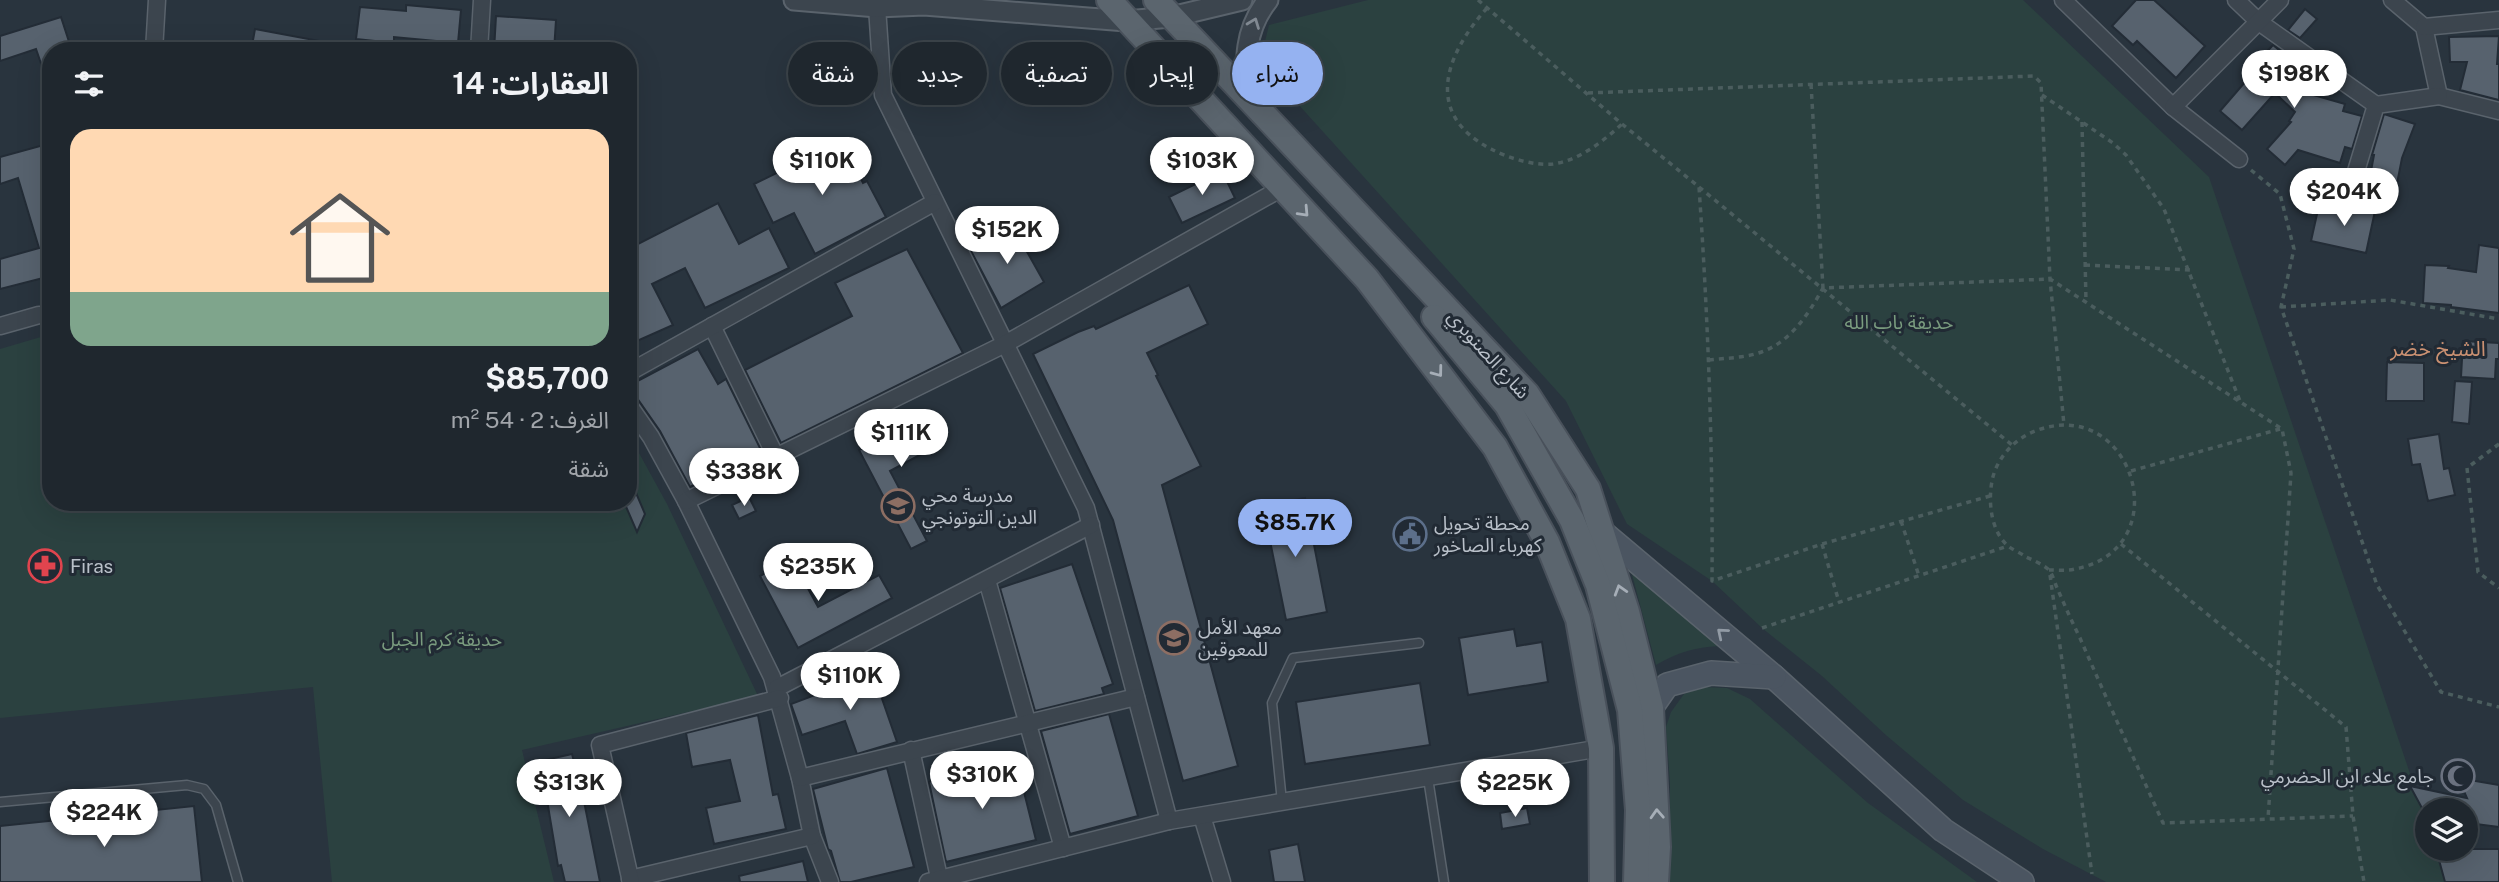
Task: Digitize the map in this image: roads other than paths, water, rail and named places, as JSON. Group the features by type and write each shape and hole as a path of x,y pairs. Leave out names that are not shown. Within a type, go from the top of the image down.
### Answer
{"main road":[{"path":"1109,0 1367,279 1495,447 1547,542 1578,619 1601,748 1602,882"},
{"name":"شارع الصنوبري","path":"1164,8 1232,81"},
{"name":"شارع الصنوبري","path":"1255,105 1527,394 1588,489 1627,612 1651,708 1658,847 1656,882"},
{"path":"1396,254 1409,287 1507,405 1572,520 1598,585 1630,710 1638,810 1636,882"},
{"path":"1367,279 1432,334 1525,456 1559,526 1583,594 1615,713 1623,812 1620,882"},
{"path":"1602,532 1774,677 1943,831 2022,882"},
{"path":"1651,708 1667,685 1711,673 1774,677"}],"street":[{"path":"155,42 157,0"},
{"path":"480,42 482,0"},
{"path":"794,0 877,7 923,2 1126,21 1164,8 1242,0"},
{"path":"1008,11 1026,0"},
{"path":"1248,42 1256,15 1268,0"},
{"path":"2063,0 2173,107 2239,159"},
{"path":"2236,0 2259,22 2375,105 2439,96 2499,111"},
{"path":"2173,107 2280,0"},
{"path":"2392,0 2424,27 2439,96"},
{"path":"877,7 883,95 1086,508 1169,821"},
{"path":"2424,27 2499,20"},
{"path":"2354,178 2375,105"},
{"path":"686,501 1005,344 1282,188"},
{"path":"637,368 935,202"},
{"path":"0,326 42,315"},
{"path":"712,326 776,457"},
{"path":"637,417 686,501 778,693 812,836 830,882"},
{"path":"812,836 630,881 600,746 778,693 1091,525"},
{"path":"987,580 1063,848"},
{"path":"800,778 1136,696"},
{"path":"911,751 936,881 1169,821 1601,748"},
{"path":"1202,816 1222,882"}],"lane":[{"path":"1282,802 1272,703 1293,658 1419,643"},
{"path":"1428,778 1444,882"},
{"path":"0,802 187,785 204,789 216,804 238,882"}],"place":[{"name":"مدرسة محي الدين التوتونجي","path":"898,506"},
{"name":"محطة تحويل كهرباء الصاخور","path":"1410,534"},
{"name":"Firas","path":"45,566"},
{"name":"معهد الأمل للمعوقين","path":"1174,638"},
{"name":"جامع علاء ابن الحضرمي","path":"2458,776"}],"district":[{"name":"الشيخ خضر","path":"2438,348"}],"park label":[{"name":"حديقة باب الله","path":"1899,322"},
{"name":"حديقة كرم الجبل","path":"442,639"}]}
